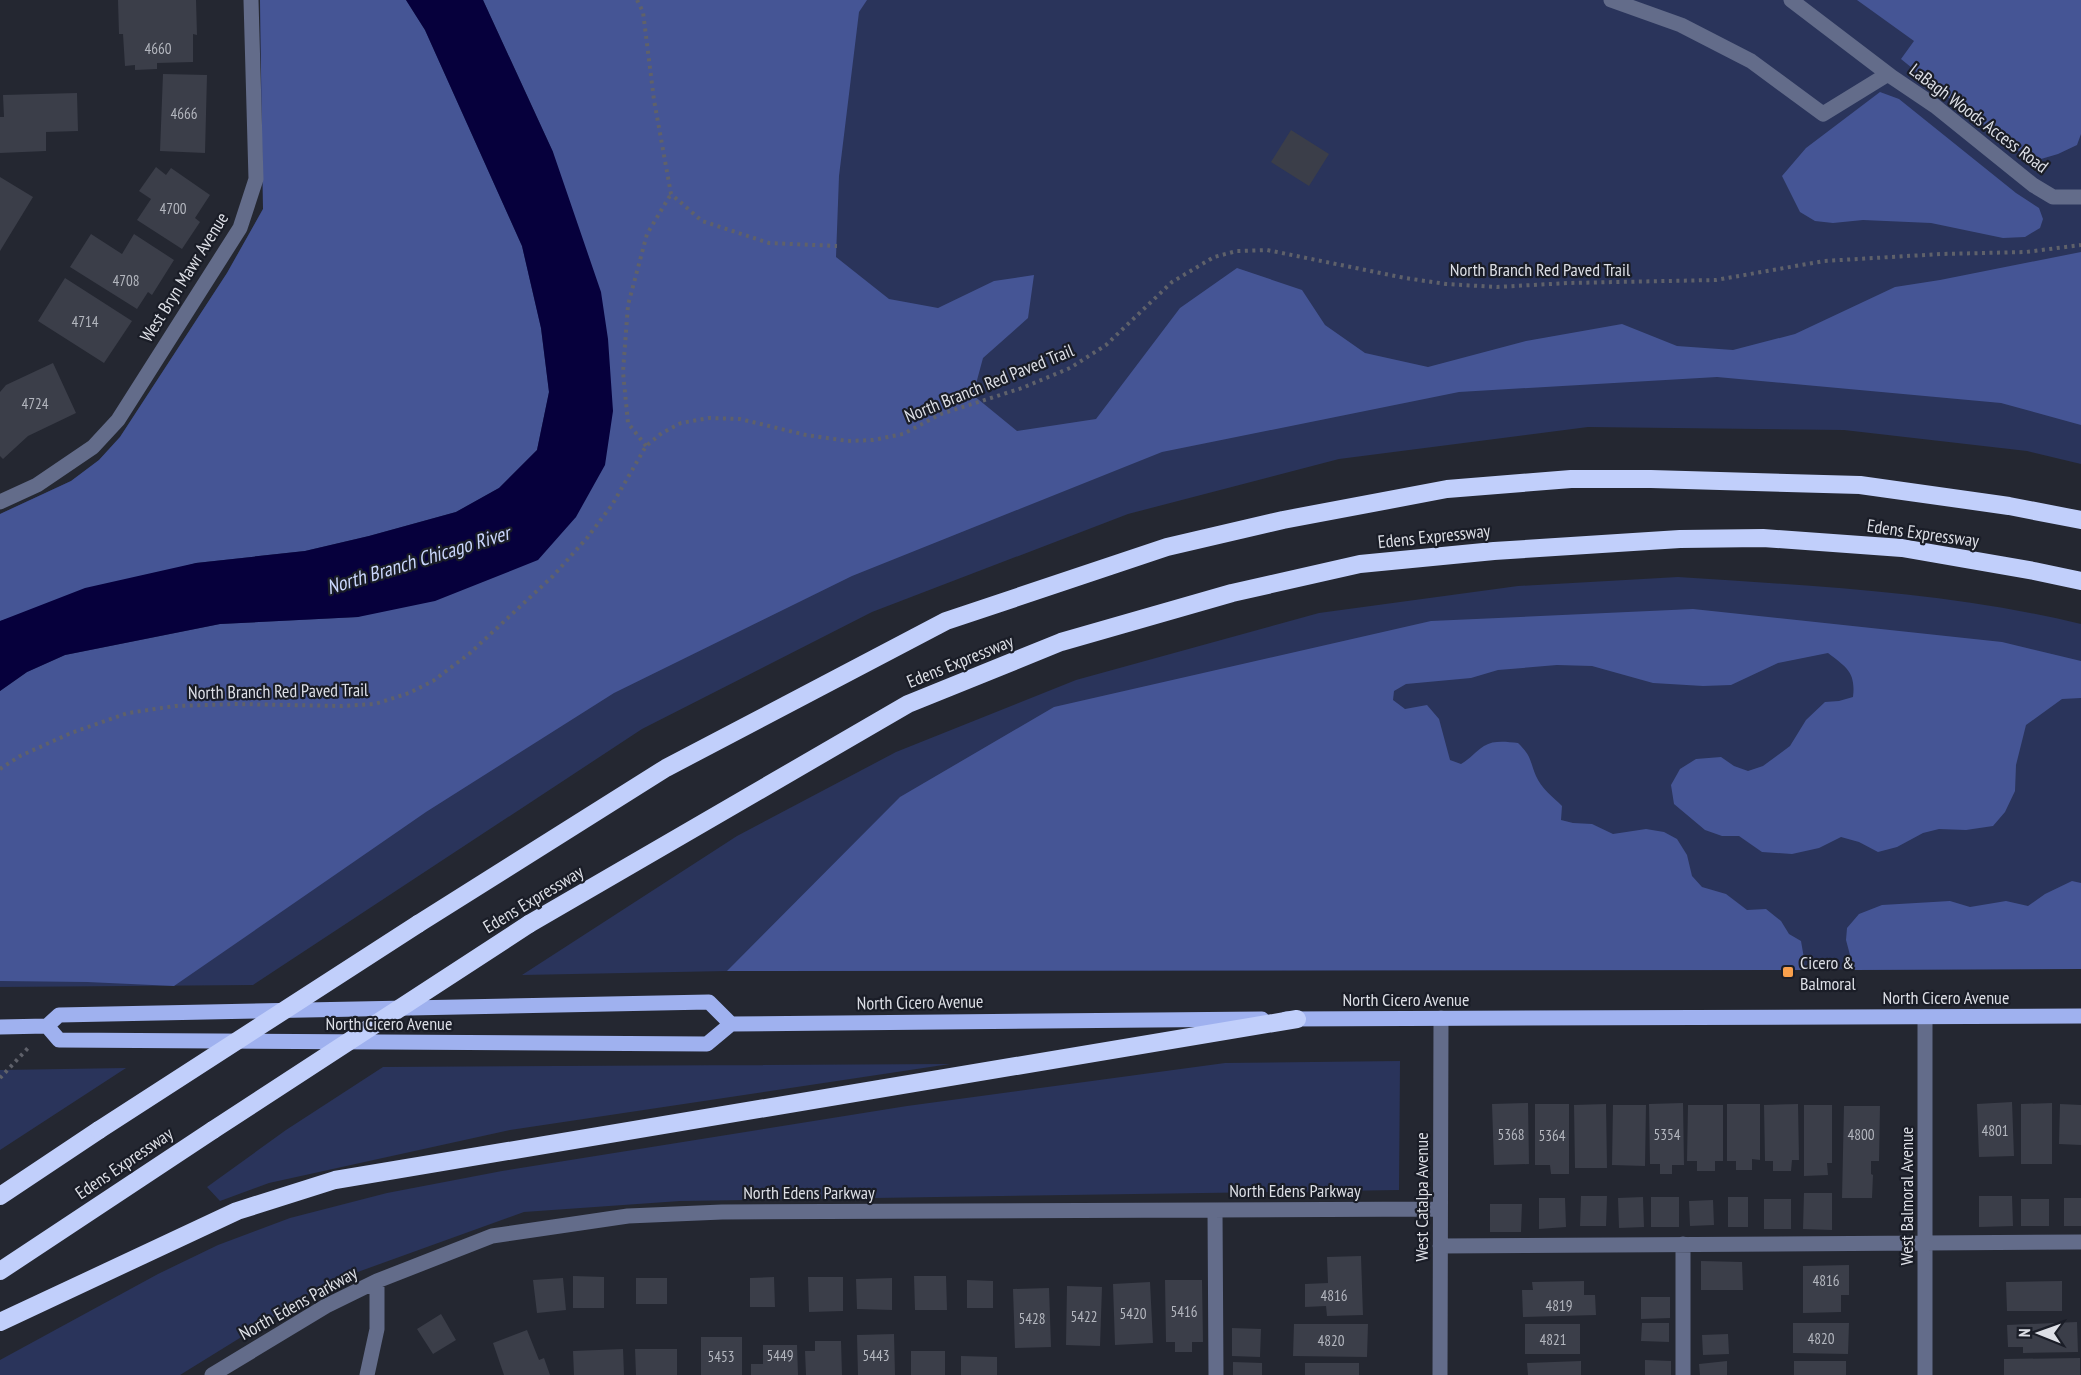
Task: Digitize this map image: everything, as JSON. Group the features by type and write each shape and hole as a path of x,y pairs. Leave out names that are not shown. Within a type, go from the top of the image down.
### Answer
{"highway":[{"name":"Edens Expressway","path":"0,1196 418,924 666,768 946,621 1167,547 1283,520 1446,489 1571,479 1860,485 2010,506 2081,520"},
{"name":"Edens Expressway","path":"0,1271 530,924 908,704 1061,642 1232,593 1360,564 1529,548 1680,539 1763,538 1902,548 2081,581"},
{"path":"0,1322 237,1211 335,1180 1298,1019"}],"main road":[{"name":"North Cicero Avenue","path":"0,1027 47,1026 60,1015 709,1002 731,1024"},
{"name":"North Cicero Avenue","path":"47,1026 58,1041 707,1044 731,1024 2081,1016"}],"street":[{"name":"West Bryn Mawr Avenue","path":"0,502 37,485 93,447 118,420 240,228 256,179 251,0"},
{"name":"LaBagh Woods Access Road","path":"1611,0 1681,25 1751,61 1823,114 1888,74"},
{"name":"LaBagh Woods Access Road","path":"1791,0 1888,74 1935,106 2033,185 2053,197 2081,197"},
{"name":"West Balmoral Avenue","path":"1925,1017 1926,1375"},
{"name":"West Catalpa Avenue","path":"1440,1018 1440,1375"},
{"name":"North Edens Parkway","path":"212,1375 326,1306 377,1281 492,1236 628,1216 722,1212 1440,1209"},
{"path":"1215,1210 1216,1375"},
{"path":"1440,1246 2081,1242"},
{"path":"1683,1244 1683,1375"},
{"path":"367,1375 377,1329 377,1281"}],"path":[{"path":"637,0 643,12 654,100 671,194 702,221 769,243 837,246"},
{"path":"646,446 628,423 623,372 628,305 648,234 671,194"},
{"name":"North Branch Red Paved Trail","path":"0,769 20,756 71,733 128,713 175,706 375,704 409,693 433,681 469,654 553,576 587,538 612,504 646,446 662,433 681,423 709,418 740,419 806,435 848,441 873,440 903,434 941,414 1022,388 1070,369 1106,345 1172,282 1214,257 1237,250 1267,250 1446,284 1497,286 1716,280 1824,261 2026,252 2081,245"},
{"path":"0,1078 47,1026"}],"shaded area":[{"path":"260,0 2081,0 2081,464 2027,451 1844,430 1588,427 1339,459 1128,514 872,612 642,729 253,985 0,987 0,514 71,481 99,460 120,437 227,273 263,209"},
{"path":"260,0 406,0 425,30 522,246 541,328 549,392 537,450 499,488 456,512 305,551 196,563 0,621 0,514 71,481 99,460 120,437 227,273 263,209"},
{"path":"483,0 867,0 859,12 839,176 836,257 889,299 938,308 994,281 1034,275 1028,318 983,358 973,395 1017,431 1096,419 1180,308 1237,268 1302,290 1325,325 1365,353 1428,367 1526,341 1622,324 1677,346 1733,350 1795,334 1895,287 2081,252 2081,425 2001,403 1717,377 1459,392 1162,452 852,576 614,693 426,812 174,986 0,981 0,691 27,672 65,655 220,624 358,617 576,517 553,152"},
{"path":"1857,0 2081,0 2081,134 2077,145 2041,159 2010,148 1901,59 1914,41"},
{"path":"1880,92 1899,99 2016,193 2039,208 2043,219 2040,228 2025,237 2003,238 1931,223 1863,220 1833,223 1815,221 1800,212 1782,176 1806,148"},
{"path":"1678,577 1830,587 1931,597 2031,613 2081,624 2081,969 727,971 522,975 737,836 896,752 1076,680 1319,613 1518,586"},
{"path":"1693,609 2002,642 2081,661 2081,698 2062,699 2026,725 2016,765 2015,791 2005,812 1993,826 1966,830 1939,829 1923,833 1897,847 1878,852 1859,842 1841,837 1819,848 1792,854 1762,852 1739,836 1722,836 1705,830 1674,804 1671,785 1680,769 1696,759 1721,757 1734,766 1748,771 1763,766 1790,746 1806,720 1825,702 1853,697 1851,676 1840,662 1828,653 1778,663 1731,685 1653,683 1592,666 1557,665 1498,670 1471,678 1406,684 1394,691 1393,700 1405,709 1427,705 1439,719 1450,760 1461,764 1488,744 1518,743 1528,755 1541,784 1562,806 1561,820 1592,824 1613,834 1646,829 1664,832 1677,839 1687,855 1692,876 1702,887 1726,894 1747,910 1766,909 1781,921 1789,934 1801,941 1806,970 727,971 900,797 1054,707 1431,621"},
{"path":"2072,881 2081,883 2081,969 1854,970 1846,940 1847,928 1859,914 1882,905 1950,901 1970,907 2006,901 2028,906 2045,894"},
{"path":"1400,1061 1399,1190 680,1201 524,1212 330,1282 180,1375 0,1375 0,1360 158,1274 218,1245 290,1218 387,1193 502,1171 907,1106 1225,1063"},
{"path":"950,1064 510,1130 269,1183 220,1201 207,1187 286,1130 383,1067"},
{"path":"126,1068 0,1150 0,1070"}],"water":[{"name":"North Branch Chicago River","path":"406,0 483,0 553,152 601,292 608,339 613,411 605,465 576,517 538,560 435,601 358,617 220,624 65,655 27,672 0,691 0,621 85,588 196,563 305,551 456,512 499,488 537,450 549,392 541,328 522,246 425,30"}],"building":[{"path":"118,0 196,0 197,35 193,34 193,62 157,63 157,69 135,70 135,65 125,66 123,34 119,34"},
{"path":"163,74 207,75 205,153 160,151"},
{"path":"77,93 78,131 46,132 46,151 0,153 0,117 4,117 3,95"},
{"path":"1291,130 1329,154 1309,186 1271,162"},
{"path":"156,167 166,175 171,168 210,195 195,218 200,222 182,249 137,220 151,199 139,191"},
{"path":"0,177 33,197 0,251"},
{"path":"91,234 122,254 134,234 174,260 152,295 148,292 137,309 70,267"},
{"path":"65,278 132,321 104,363 38,321"},
{"path":"53,363 76,413 28,436 3,459 0,456 0,392 6,385"},
{"path":"2012,1102 2014,1156 1979,1157 1977,1104"},
{"path":"1528,1103 1529,1164 1494,1165 1492,1104"},
{"path":"1683,1103 1684,1165 1672,1165 1672,1174 1660,1174 1660,1164 1650,1164 1649,1104"},
{"path":"2052,1103 2052,1164 2021,1164 2021,1104"},
{"path":"1535,1104 1569,1104 1569,1174 1551,1174 1550,1165 1535,1165"},
{"path":"1606,1104 1607,1168 1575,1168 1574,1105"},
{"path":"1727,1104 1760,1104 1760,1160 1752,1159 1752,1170 1736,1170 1736,1161 1727,1161"},
{"path":"1798,1104 1799,1160 1792,1160 1791,1171 1773,1171 1773,1161 1765,1161 1764,1105"},
{"path":"2060,1104 2081,1105 2081,1145 2059,1144"},
{"path":"1613,1105 1646,1105 1645,1166 1612,1165"},
{"path":"1688,1105 1723,1105 1723,1161 1715,1161 1715,1171 1697,1171 1697,1161 1687,1161"},
{"path":"1804,1105 1832,1105 1832,1163 1827,1163 1828,1175 1804,1176"},
{"path":"1844,1106 1880,1106 1879,1161 1871,1161 1872,1198 1842,1198"},
{"path":"1804,1193 1832,1193 1832,1230 1803,1229"},
{"path":"1581,1196 1607,1196 1606,1226 1580,1226"},
{"path":"1979,1196 2012,1196 2013,1226 1979,1227"},
{"path":"1643,1197 1644,1227 1619,1228 1618,1198"},
{"path":"1651,1197 1679,1197 1679,1227 1651,1227"},
{"path":"1728,1197 1748,1197 1748,1227 1728,1227"},
{"path":"1539,1198 1565,1198 1566,1227 1539,1229"},
{"path":"2064,1198 2081,1198 2081,1226 2064,1226"},
{"path":"1764,1199 1791,1199 1791,1229 1764,1229"},
{"path":"2021,1199 2049,1199 2049,1226 2021,1226"},
{"path":"1713,1200 1714,1225 1690,1226 1689,1201"},
{"path":"1490,1204 1522,1204 1521,1232 1490,1232"},
{"path":"1361,1256 1363,1315 1327,1316 1326,1306 1305,1307 1305,1284 1328,1283 1327,1257"},
{"path":"1701,1261 1742,1262 1743,1290 1701,1290"},
{"path":"1849,1265 1849,1295 1841,1295 1841,1312 1803,1313 1803,1266"},
{"path":"573,1276 604,1277 604,1308 573,1308"},
{"path":"914,1276 946,1276 947,1310 915,1310"},
{"path":"774,1277 775,1307 750,1307 750,1278"},
{"path":"808,1277 843,1277 843,1311 809,1312"},
{"path":"563,1278 566,1310 537,1313 533,1280"},
{"path":"636,1278 667,1278 667,1304 636,1304"},
{"path":"892,1278 892,1310 857,1309 856,1279"},
{"path":"967,1280 993,1281 993,1308 967,1308"},
{"path":"1165,1280 1202,1280 1203,1342 1192,1342 1192,1352 1175,1352 1175,1342 1166,1342"},
{"path":"1584,1281 1584,1295 1595,1295 1596,1315 1523,1317 1522,1290 1533,1290 1532,1282"},
{"path":"2062,1281 2062,1311 2007,1311 2006,1282"},
{"path":"1150,1282 1153,1343 1115,1345 1113,1284"},
{"path":"1067,1286 1102,1287 1100,1346 1066,1345"},
{"path":"1049,1288 1051,1347 1015,1348 1013,1289"},
{"path":"1641,1297 1670,1297 1670,1318 1641,1319"},
{"path":"441,1314 456,1340 433,1354 417,1329"},
{"path":"2077,1322 2078,1352 2023,1353 2023,1347 2008,1347 2007,1325"},
{"path":"1642,1323 1669,1323 1669,1342 1641,1341"},
{"path":"1793,1323 1849,1323 1848,1354 1793,1353"},
{"path":"1294,1324 1368,1324 1367,1357 1293,1356"},
{"path":"1525,1324 1580,1324 1580,1354 1525,1354"},
{"path":"1232,1328 1261,1329 1260,1357 1232,1356"},
{"path":"527,1330 539,1360 544,1358 550,1375 504,1375 493,1343"},
{"path":"894,1334 895,1375 858,1375 857,1335"},
{"path":"1728,1334 1729,1354 1703,1355 1702,1335"},
{"path":"701,1337 742,1337 742,1375 701,1375"},
{"path":"815,1341 841,1341 842,1375 806,1375 805,1351 815,1351"},
{"path":"763,1345 797,1345 798,1375 751,1375 751,1364 763,1364"},
{"path":"623,1349 624,1375 574,1375 573,1351"},
{"path":"635,1349 677,1349 677,1375 636,1375"},
{"path":"911,1351 945,1351 945,1375 911,1375"},
{"path":"961,1356 997,1357 997,1375 961,1375"},
{"path":"2080,1358 2080,1375 2004,1375 2004,1359"},
{"path":"1645,1360 1671,1361 1671,1375 1645,1375"},
{"path":"1581,1361 1581,1375 1528,1375 1527,1363"},
{"path":"1727,1361 1727,1375 1700,1375 1699,1364"},
{"path":"1794,1361 1846,1361 1846,1375 1794,1375"},
{"path":"1233,1362 1262,1363 1262,1375 1233,1375"},
{"path":"1305,1363 1359,1363 1359,1375 1305,1375"}],"place":[{"name":"Cicero & Balmoral","path":"1788,972"}]}
